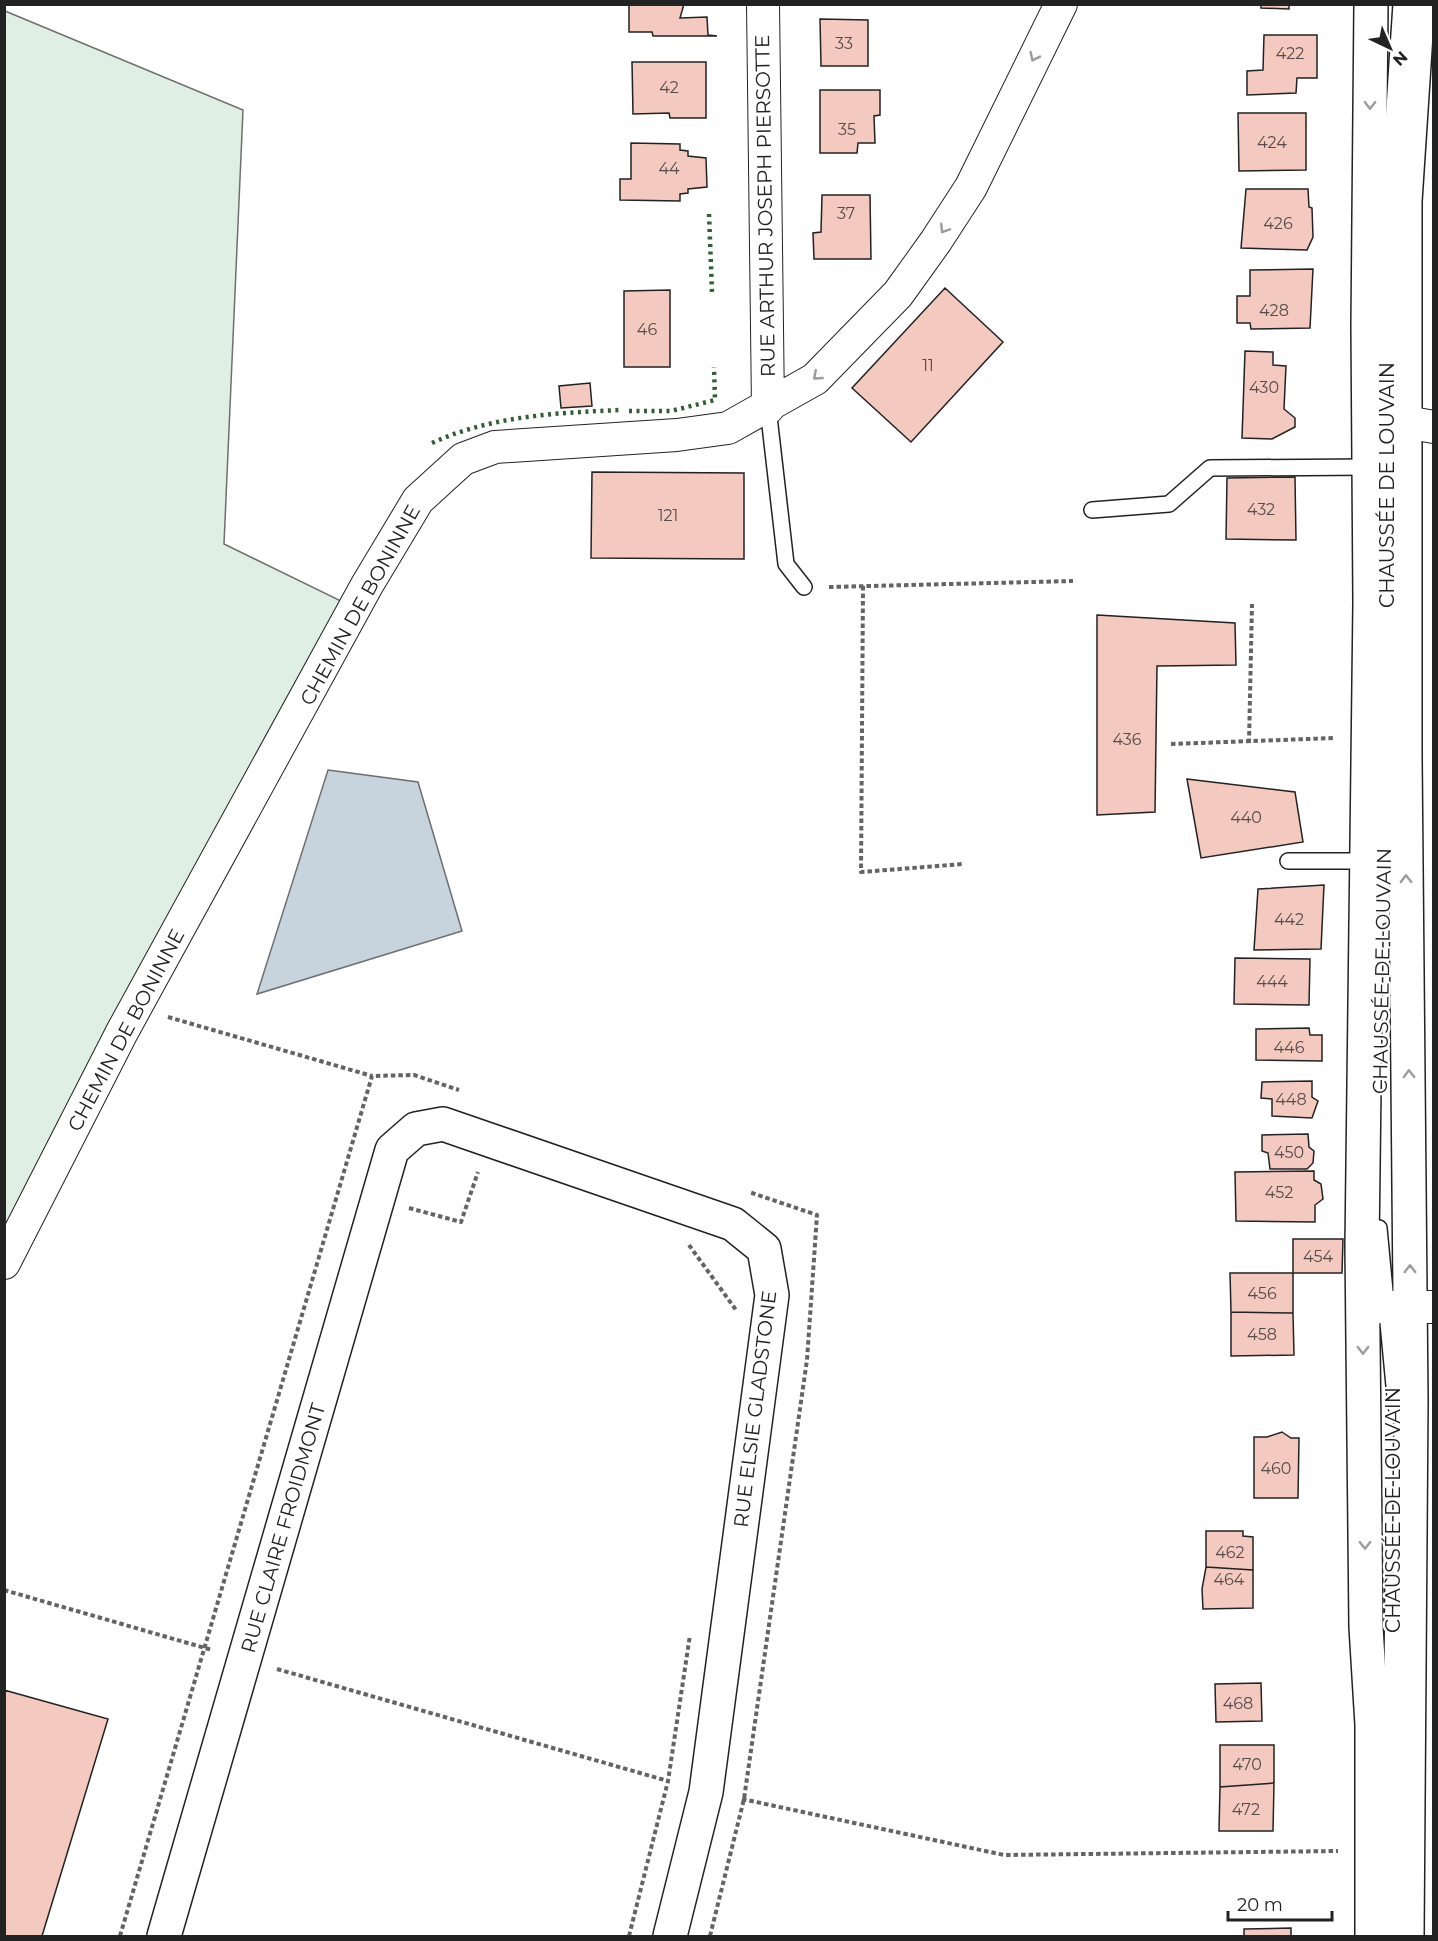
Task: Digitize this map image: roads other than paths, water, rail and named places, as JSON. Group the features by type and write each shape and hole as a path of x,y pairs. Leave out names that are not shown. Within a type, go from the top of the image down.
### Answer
{"main road":[{"name":"CHAUSSÉE DE LOUVAIN","path":"1371,4 1368,326 1399,421 1371,467 1366,861 1398,1307 1366,1615 1372,1725 1372,1936"},
{"name":"CHAUSSÉE DE LOUVAIN","path":"1407,1936 1398,1307 1399,421 1406,201 1418,4"},
{"name":"RUE ELSIE GLADSTONE","path":"416,1129 443,1124 733,1224 764,1249 772,1295 706,1792 670,1936"},
{"name":"RUE CLAIRE FROIDMONT","path":"164,1936 392,1150 416,1129"}],"street":[{"name":"RUE ARTHUR JOSEPH PIERSOTTE","path":"763,4 768,408"},
{"name":"CHEMIN DE BONINNE","path":"4,1263 136,1007 367,585 418,500 438,479 463,459 495,447 677,435 728,428 768,408 815,379 898,294 971,187 1060,4"}],"lane":[{"name":"CHAUSSÉE DE LOUVAIN","path":"1379,1138 1379,990 1399,421 1388,198 1401,4"},
{"path":"768,408 786,564 804,587"},
{"path":"1092,510 1169,504 1210,468 1371,467"},
{"path":"1288,861 1366,861"},
{"name":"CHAUSSÉE DE LOUVAIN","path":"1379,1215 1378,1247 1398,1307 1395,1471"},
{"name":"CHAUSSÉE DE LOUVAIN","path":"1389,1936 1394,1566"}]}
